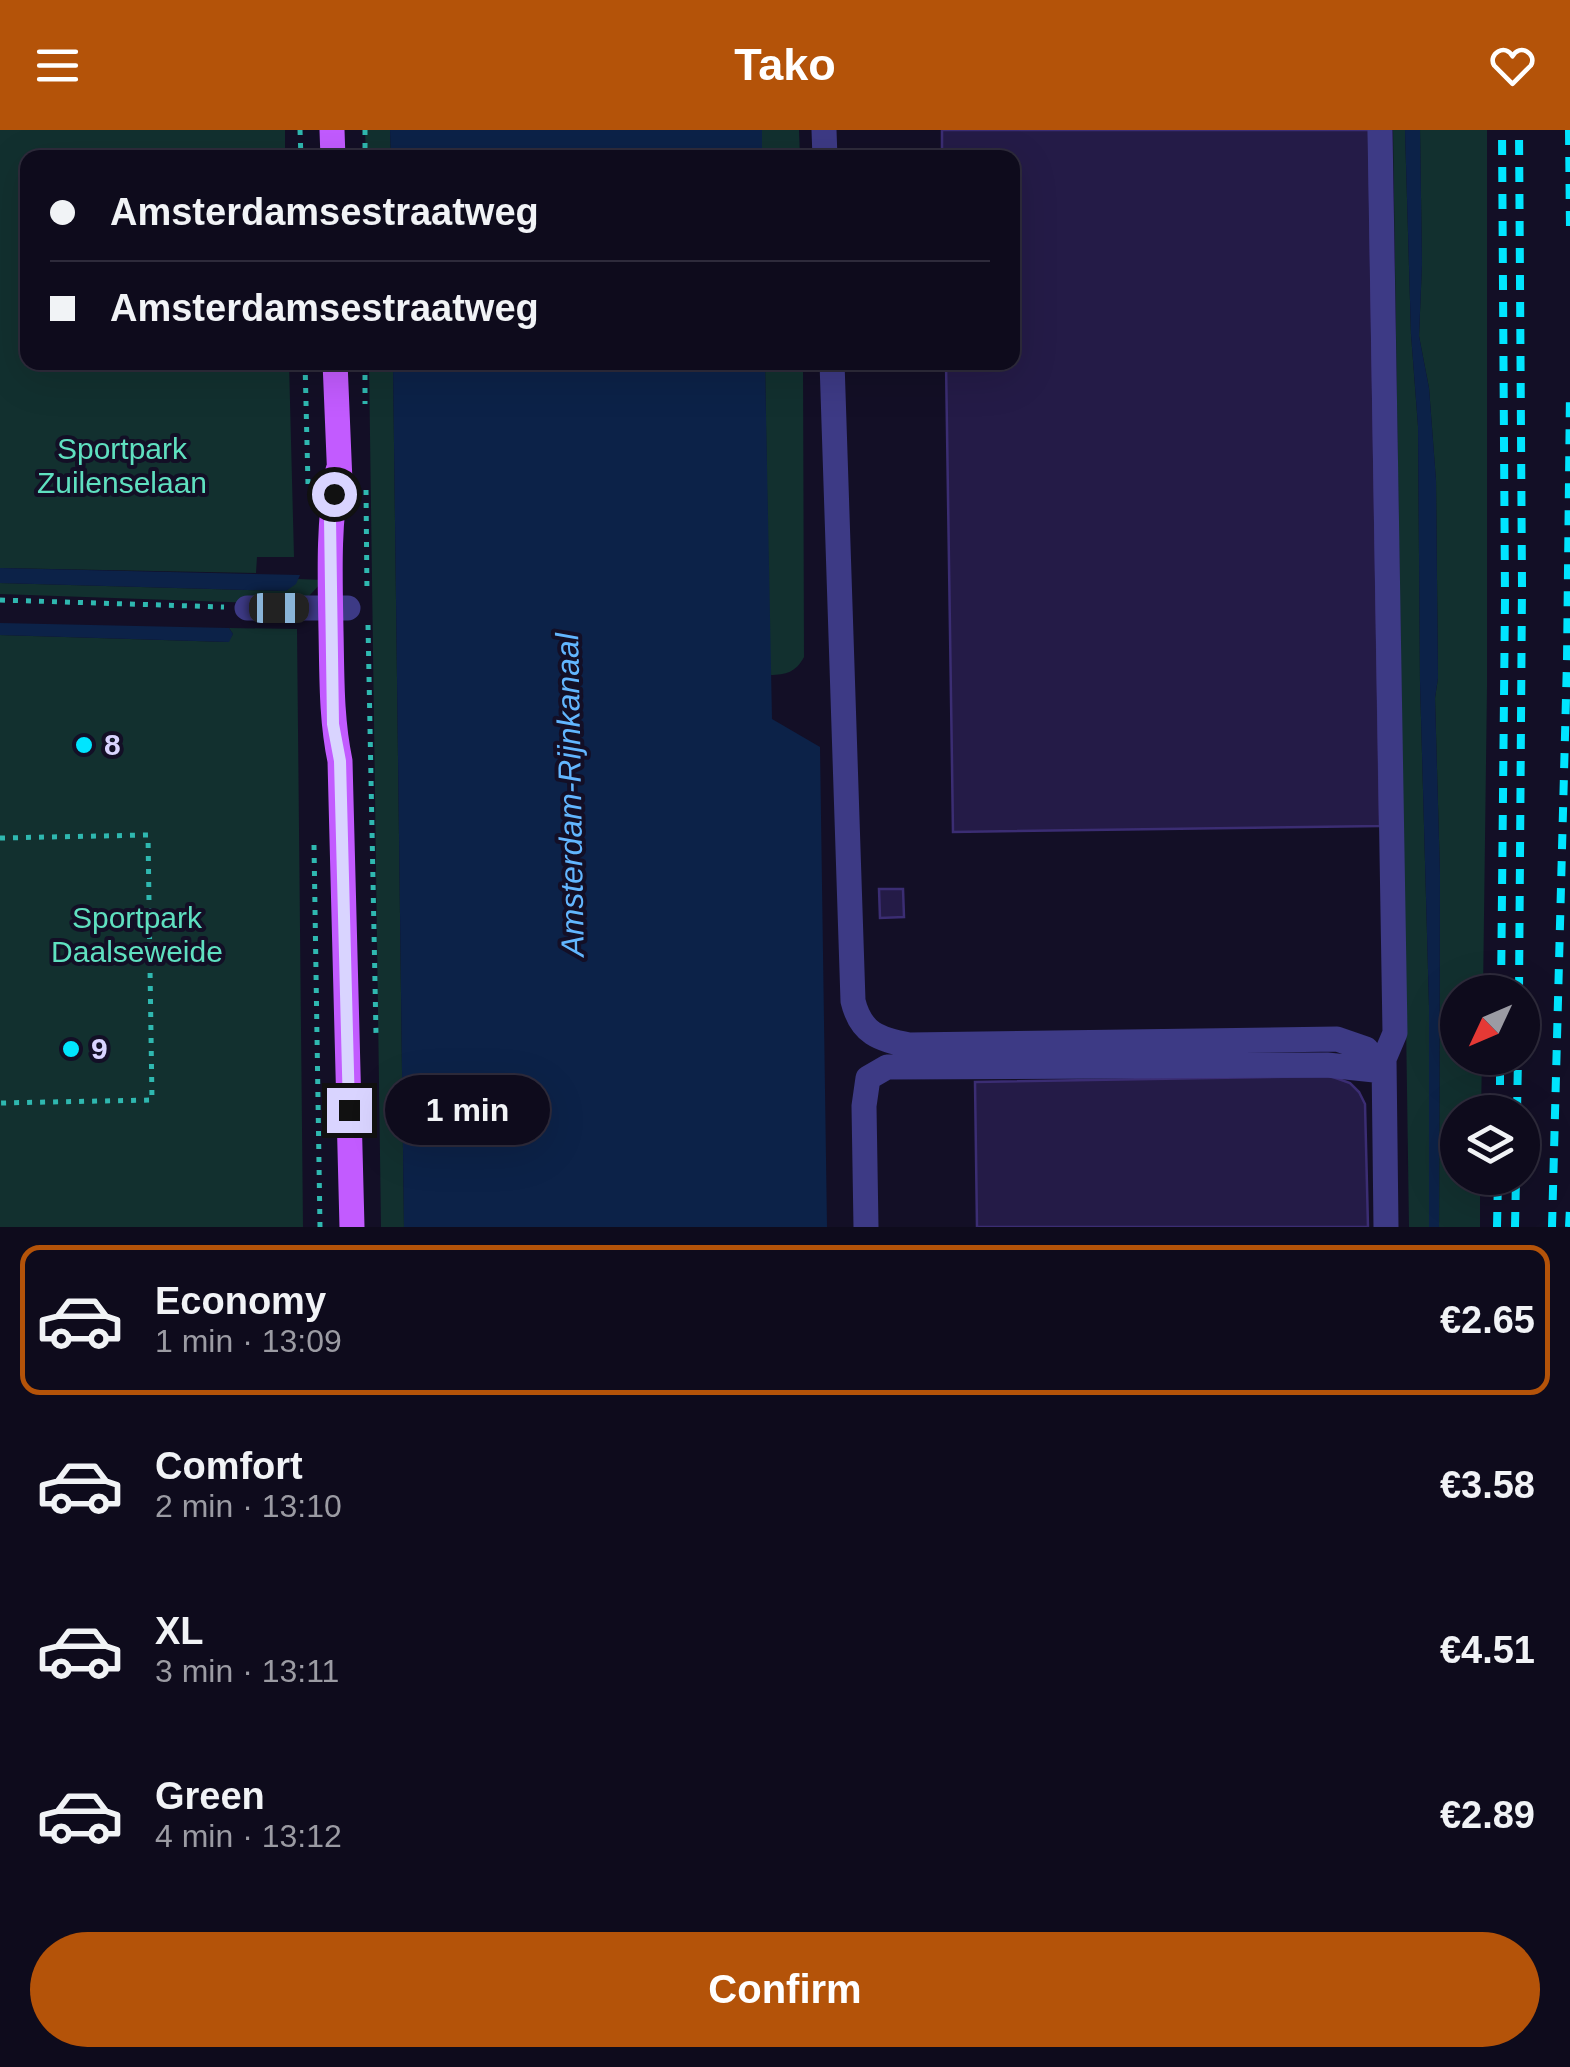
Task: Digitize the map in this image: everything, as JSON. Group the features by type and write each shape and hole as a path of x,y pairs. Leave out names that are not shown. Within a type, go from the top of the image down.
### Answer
{"main road":[{"path":"336,370 338,470 346,522 349,608 349,726 340,761 352,1227"}],"street":[{"path":"1380,130 1395,1033 1384,1065 1386,1227"},
{"path":"832,370 853,1001 858,1019 879,1039 910,1045 1337,1039 1366,1049 1384,1065"},
{"path":"247,608 349,608"},
{"path":"866,1227 864,1106 868,1078 887,1067 1384,1065"}],"path":[{"path":"0,600 247,608"},
{"path":"349,608 376,1050"},
{"path":"0,838 148,835 152,1100 0,1103"},
{"path":"314,838 320,1227"}],"green space":[{"name":"Sportpark Zuilenselaan","path":"0,130 285,130 285,150 20,150 20,370 289,370 294,557 257,557 256,573 0,568"},
{"path":"365,130 390,130 391,150 366,150"},
{"path":"762,130 799,130 800,150 762,150"},
{"path":"1393,130 1405,130 1418,426 1429,1005 1429,1227 1409,1227"},
{"path":"1420,130 1487,130 1483,975 1440,975 1440,1075 1482,1075 1481,1095 1440,1095 1440,1195 1480,1195 1480,1227 1439,1227 1436,481 1429,388 1419,336"},
{"path":"369,370 393,370 404,1227 381,1227"},
{"path":"765,370 803,370 804,657 790,672 770,675"},
{"path":"298,579 324,580 309,596 281,604 0,594 0,583 286,591"},
{"name":"Sportpark Daalseweide","path":"229,628 297,629 303,1227 0,1227 0,635 228,642 233,634"}],"water":[{"path":"390,130 762,130 762,150 391,150"},
{"path":"1405,130 1420,130 1419,336 1429,388 1436,480 1439,1227 1429,1227 1429,1005 1418,426"},
{"name":"Amsterdam-Rijnkanaal","path":"393,370 765,370 772,719 820,747 827,1227 404,1227"},
{"path":"0,568 300,575 286,591 0,583"},
{"path":"0,623 229,628 233,634 229,642 0,635"}],"building":[{"path":"942,130 1369,130 1380,826 953,832 946,370 1020,370 1020,150 942,150"},
{"path":"879,889 903,889 904,917 880,918"},
{"path":"1330,1076 1350,1083 1365,1104 1368,1227 977,1227 975,1082"}],"railway":[{"path":"1501,975 1505,599 1502,130"},
{"path":"1519,130 1519,975"},
{"path":"1569,130 1570,228"},
{"path":"1552,1227 1570,391"},
{"path":"1500,1075 1500,1095"},
{"path":"1517,1095 1518,1075"},
{"path":"1497,1227 1498,1195"},
{"path":"1515,1227 1516,1195"},
{"path":"1569,1227 1570,1208"}],"place":[{"name":"8","path":"84,745"},
{"name":"9","path":"71,1049"}],"route":[{"path":"334,494 330,518 333,724 340,761 349,1110"}]}
